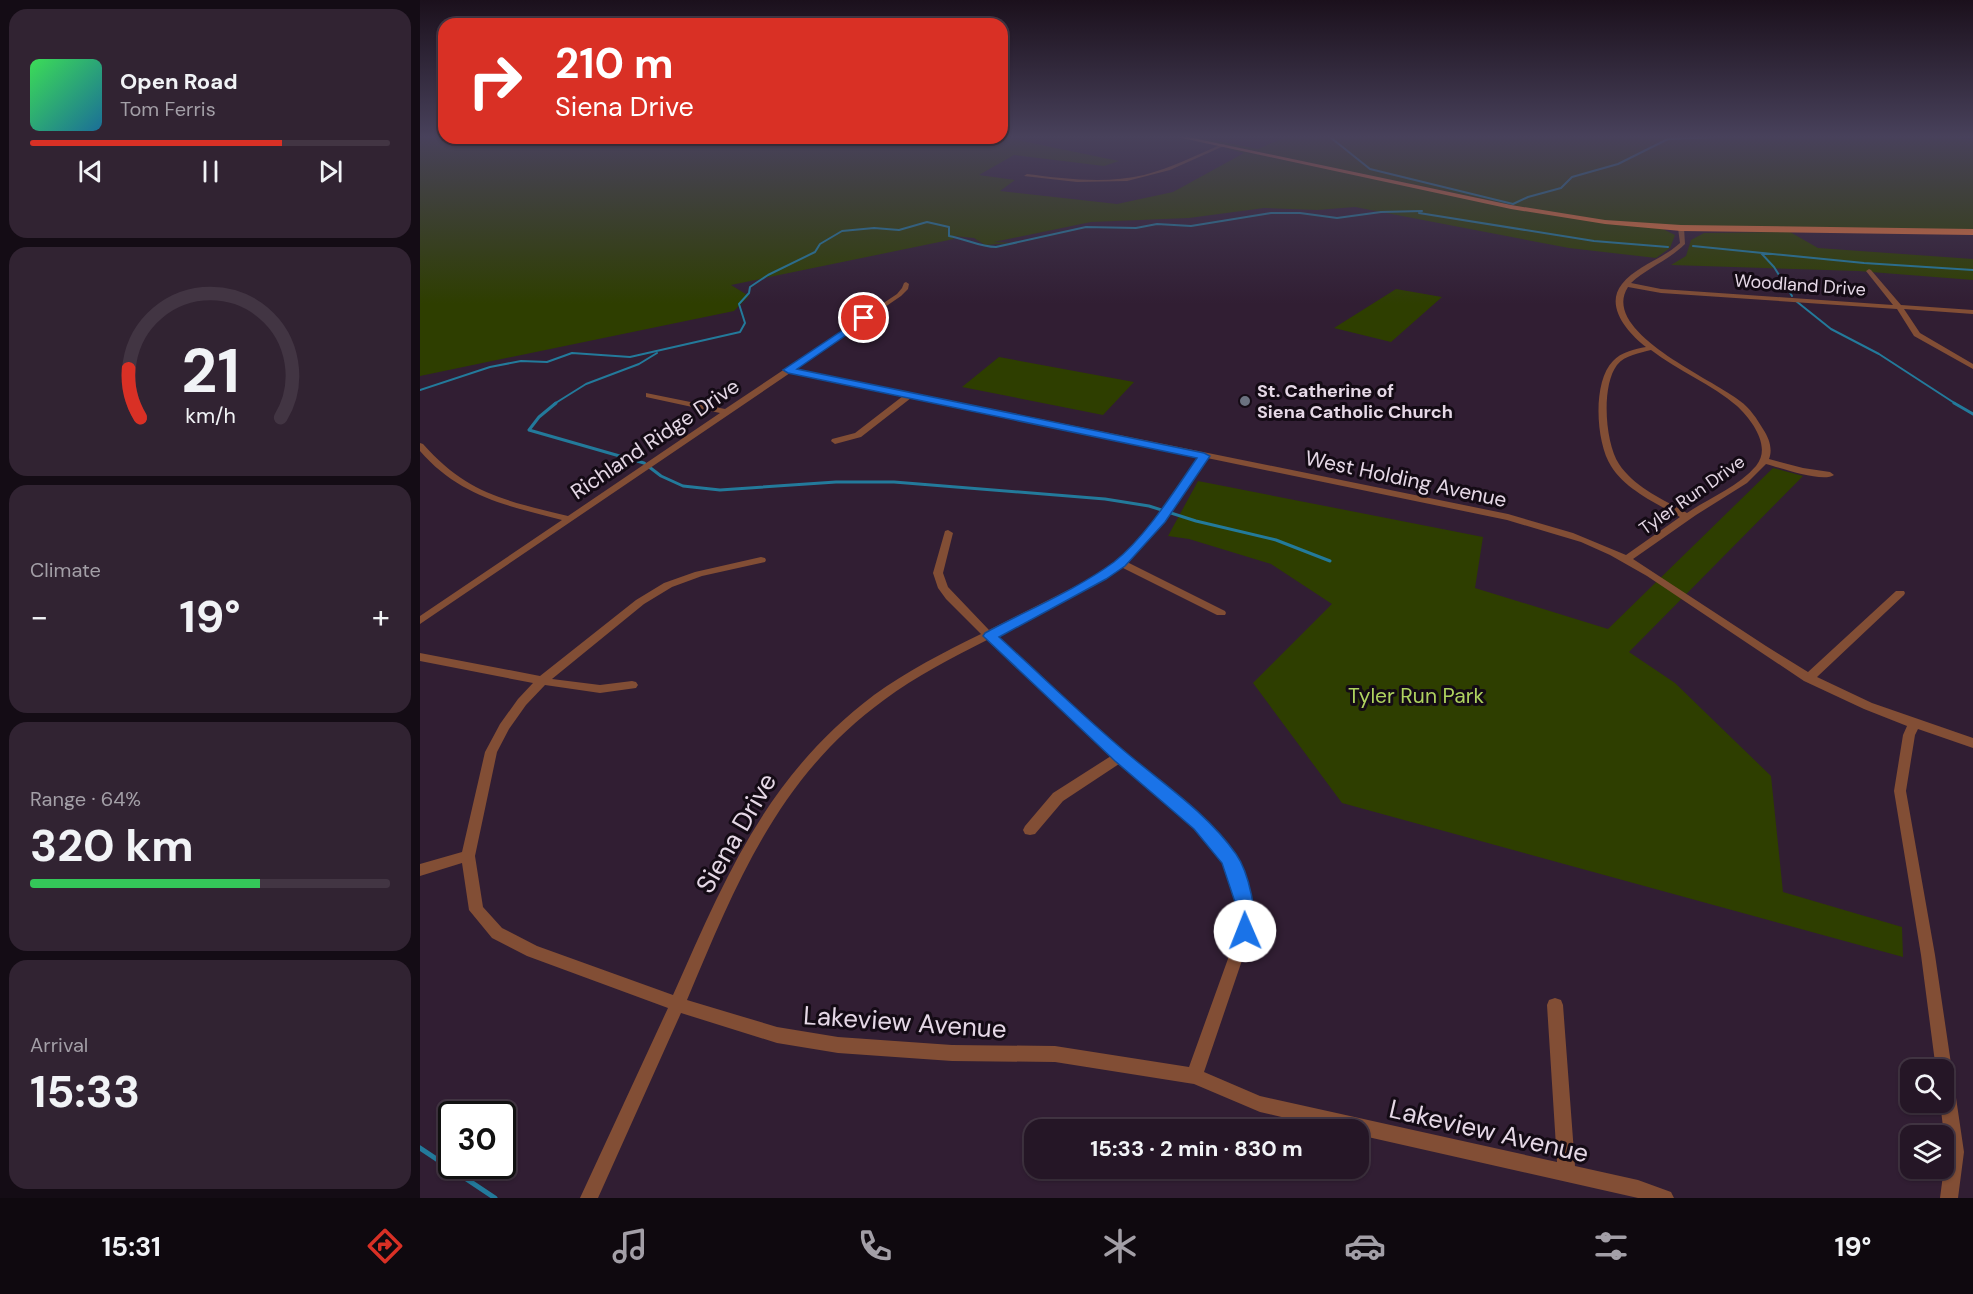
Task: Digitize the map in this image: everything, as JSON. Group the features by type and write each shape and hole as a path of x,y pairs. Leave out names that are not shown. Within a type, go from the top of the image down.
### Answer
{"main road":[{"path":"1449,193 1543,213 1623,224 1681,228 1973,232"}],"street":[{"path":"1625,284 1677,251 1683,243 1681,228"},
{"path":"1869,271 1899,307 1917,334 1973,367"},
{"name":"Richland Ridge Drive","path":"420,621 899,296 906,284"},
{"name":"Woodland Drive","path":"1625,284 1661,291 1973,312"},
{"name":"Tyler Run Drive","path":"1625,284 1619,295 1620,310 1625,323 1652,348 1737,403 1757,425 1767,446 1765,461 1747,478 1627,559"},
{"path":"1652,348 1643,349 1615,362 1608,373 1603,437 1615,466 1629,481 1687,517"},
{"name":"West Holding Avenue","path":"788,370 1508,518 1559,531 1627,559 1808,678 1858,702 1914,724 1973,743"},
{"path":"835,441 858,435 911,394"},
{"path":"649,395 726,412"},
{"path":"420,446 433,464 462,486 489,497 570,519"},
{"name":"Siena Drive","path":"589,1198 724,900 766,819 796,777 819,750 859,714 899,684 936,661 990,636 1121,563 1161,519 1204,456"},
{"path":"1765,461 1802,471 1830,475"},
{"path":"948,533 938,573 943,588 990,636 1120,757 1200,824 1230,860 1244,902 1245,931 1194,1076"},
{"name":"Lakeview Avenue","path":"761,560 699,573 668,585 640,602 543,680 510,719 491,752 468,856 476,910 497,933 532,951 677,1004 777,1035 838,1045 952,1053 1055,1054 1194,1076 1260,1104 1638,1189 1665,1198"},
{"path":"1121,563 1221,613"},
{"path":"1808,678 1900,593"},
{"path":"420,657 570,686 600,688 632,686"},
{"path":"1914,724 1909,735 1900,791 1928,955 1942,1059"},
{"path":"1030,830 1059,797 1120,757"},
{"path":"420,870 468,856"},
{"path":"1556,1005 1567,1174"},
{"path":"1949,1198 1955,1152 1950,1113"}],"green space":[{"path":"420,193 1017,193 1117,204 1169,193 1442,193 1528,211 1663,229 1675,235 1670,248 1656,258 1569,248 1355,207 1317,210 1264,208 1189,218 1091,222 994,242 1013,243 985,245 974,238 953,236 954,239 731,285 749,296 734,311 420,376"},
{"path":"1454,193 1973,193 1973,230 1691,227 1602,220"},
{"path":"1790,232 1818,248 1973,259 1973,280 1858,271 1671,265 1686,256 1691,240 1704,233"},
{"path":"1396,289 1442,297 1391,342 1334,328"},
{"path":"999,357 1134,382 1103,415 962,387"},
{"name":"Tyler Run Park","path":"1773,468 1803,476 1629,652 1675,683 1771,776 1783,892 1902,927 1903,957 1342,803 1253,683 1332,604 1271,564 1189,539 1168,536 1198,481 1483,537 1475,588 1608,629"}],"waterway":[{"path":"1468,193 1513,204 1543,193"},
{"path":"420,390 490,367 521,361 547,362 572,353 630,357 740,332 745,323 739,304 749,293 750,287 768,275 815,252 820,244 842,231 874,228 899,230 927,222 949,227 949,236 996,247 1086,227 1136,228 1157,224 1191,226 1271,213 1300,213 1337,218 1381,212 1422,211"},
{"path":"1419,213 1594,241 1668,247"},
{"path":"1693,246 1864,263 1973,270"},
{"path":"1761,253 1774,267 1792,296"},
{"path":"1796,301 1831,329 1879,354 1956,404"},
{"path":"554,404 586,384 639,364 657,353"},
{"path":"556,403 539,417 529,430 644,463 661,476 683,486 720,490 836,482 894,482 1105,499 1149,506 1196,521 1276,540 1330,561"},
{"path":"1954,403 1973,414"},
{"path":"420,1148 495,1198"}],"place":[{"name":"St. Catherine of Siena Catholic Church","path":"1245,401"}],"route":[{"path":"864,318 788,370 1204,456 1161,519 1121,563 990,636 1120,757 1200,824 1230,860 1244,902 1245,931"}]}
